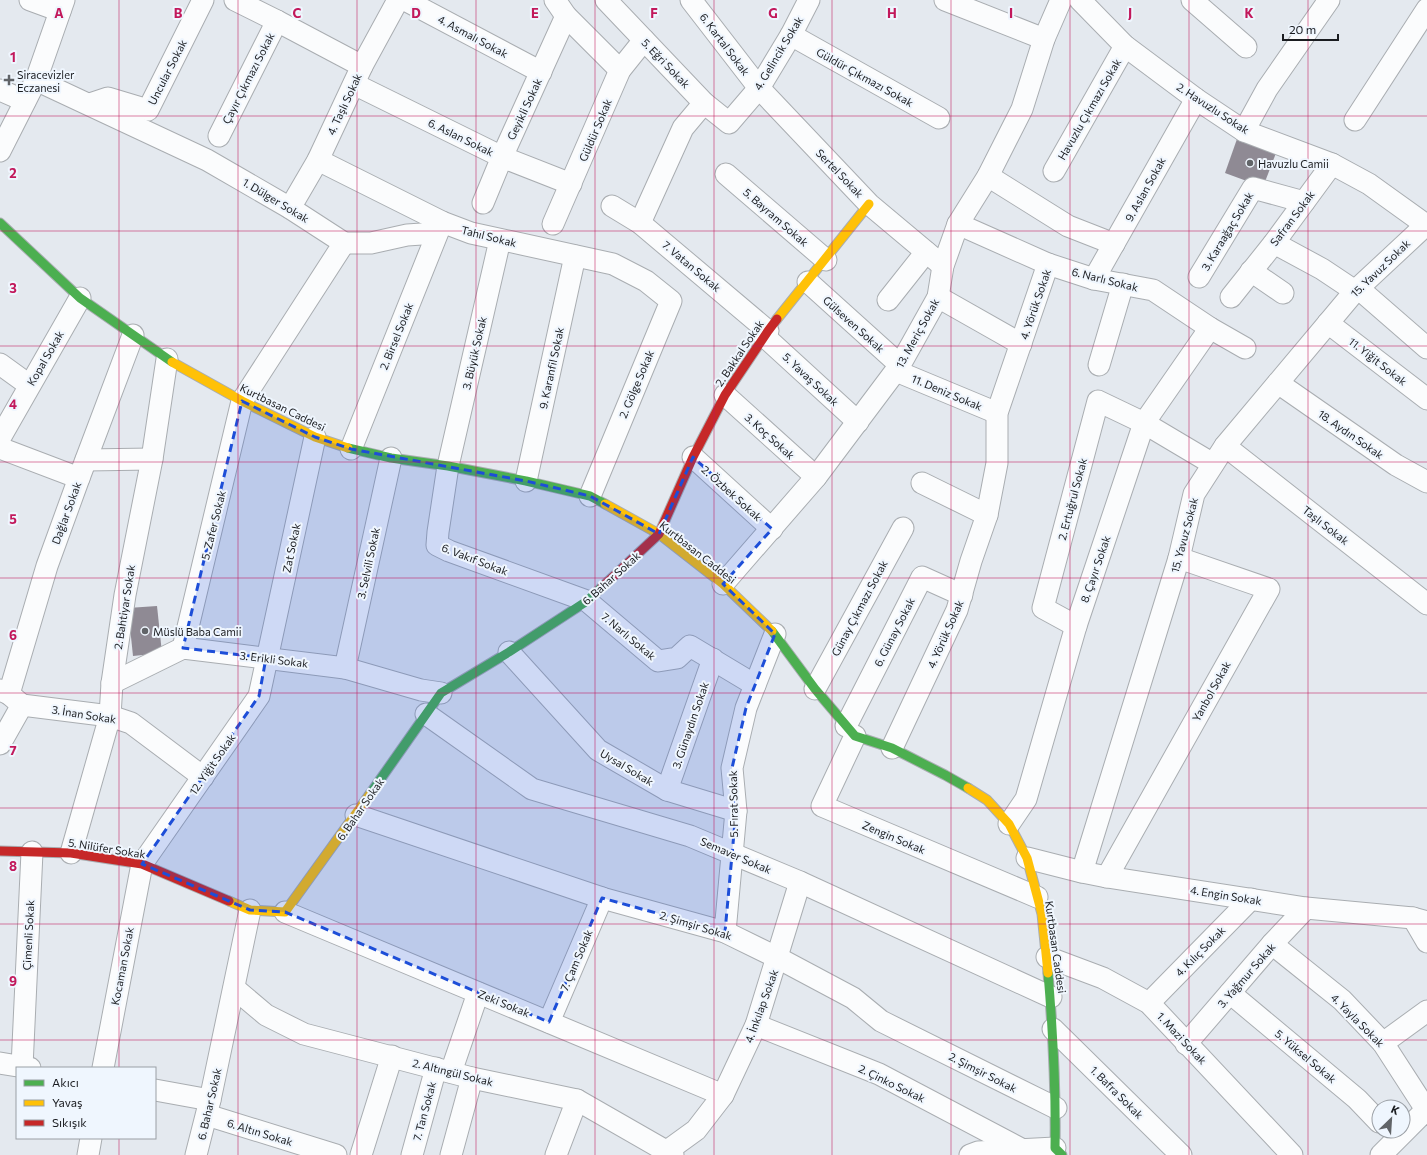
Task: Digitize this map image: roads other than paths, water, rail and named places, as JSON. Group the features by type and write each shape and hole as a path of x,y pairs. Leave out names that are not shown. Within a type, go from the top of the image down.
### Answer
{"main road":[{"name":"2. Bakkal Sokak","path":"659,534 693,458 725,395 766,333 826,260 869,204"},
{"name":"Kurtbasan Caddesi","path":"0,223 80,298 133,336 167,359 242,401 315,437 351,449 391,458 448,466 526,480 590,496 659,534 723,584 775,634 815,689 850,731 892,748 946,775 987,800 1009,824 1027,858 1042,914 1048,957 1051,997 1059,1152"},
{"name":"6. Bahar Sokak","path":"285,912 356,815 441,693 509,652 587,601 659,534"},
{"name":"5. Nilüfer Sokak","path":"0,851 72,853 142,864 250,910"},
{"path":"250,910 285,912"}],"street":[{"path":"0,151 36,80 62,6 30,0"},
{"name":"Uncular Sokak","path":"89,104 108,98 148,110 203,0"},
{"name":"6. Aslan Sokak","path":"235,0 277,21 358,75 502,157 571,184"},
{"name":"4. Taşlı Sokak","path":"290,208 318,160 358,75 398,0"},
{"name":"4. Asmalı Sokak","path":"406,0 541,72"},
{"name":"5. Eğri Sokak","path":"606,0 704,103 729,123"},
{"name":"6. Kartal Sokak","path":"691,0 759,88"},
{"path":"945,0 1044,39"},
{"name":"13. Meriç Sokak","path":"723,584 816,477 898,368 938,297 943,266 958,224 988,176 1022,109 1044,39 1061,0"},
{"name":"2. Havuzlu Sokak","path":"1080,0 1125,46 1196,99 1244,130 1332,164 1369,184 1424,233"},
{"path":"1192,0 1246,47"},
{"path":"1244,130 1267,89 1329,0"},
{"name":"4. Gelincik Sokak","path":"729,123 759,88 790,35 805,2"},
{"path":"560,8 620,70"},
{"name":"Geyikli Sokak","path":"483,203 502,157 541,72 560,8"},
{"path":"1355,120 1427,9"},
{"name":"Çayır Çıkmazı Sokak","path":"219,136 277,21"},
{"name":"Güldür Çıkmazı Sokak","path":"790,35 939,118"},
{"name":"Güldür Sokak","path":"553,224 620,70 644,40"},
{"name":"Havuzlu Çıkmazı Sokak","path":"1054,171 1125,46"},
{"name":"1. Dülger Sokak","path":"36,80 207,160 290,208 344,243"},
{"name":"Sertel Sokak","path":"759,88 869,204 943,266"},
{"path":"0,90 25,101"},
{"name":"9. Aslan Sokak","path":"1094,279 1196,99"},
{"path":"640,223 683,128 704,103"},
{"name":"Tahıl Sokak","path":"318,160 440,227 613,264 646,281"},
{"name":"Safran Sokak","path":"1231,297 1274,243 1332,164"},
{"name":"5. Bayram Sokak","path":"726,174 826,260"},
{"path":"988,176 1068,226 1114,244"},
{"name":"3. Karaağaç Sokak","path":"1199,278 1253,188 1304,202"},
{"name":"7. Vatan Sokak","path":"612,206 640,223 766,333"},
{"name":"6. Narlı Sokak","path":"958,224 1048,264 1094,279 1153,290 1210,328 1245,348"},
{"path":"242,401 344,243 371,243 440,227"},
{"name":"2. Birsel Sokak","path":"351,449 440,227"},
{"name":"15. Yavuz Sokak","path":"1082,872 1179,558 1194,494 1224,446 1357,289 1424,233"},
{"name":"3. Büyük Sokak","path":"448,466 500,240"},
{"path":"1274,243 1357,289 1427,348"},
{"path":"888,300 926,252"},
{"name":"9. Karanfil Sokak","path":"526,480 575,256"},
{"name":"4. Yörük Sokak","path":"892,748 957,610 962,595 987,515 997,463 997,413 1048,264"},
{"path":"1251,271 1283,293"},
{"name":"2. Gölge Sokak","path":"590,496 671,301 646,281"},
{"name":"Gülseven Sokak","path":"808,282 898,368"},
{"path":"1099,366 1122,284"},
{"name":"4. Yörük Sokak","path":"938,297 1021,344"},
{"name":"Kopal Sokak","path":"0,438 80,298"},
{"name":"11. Yiğit Sokak","path":"1328,323 1427,399"},
{"name":"8. Çayır Sokak","path":"1009,824 1026,798 1076,626 1144,423 1210,328"},
{"name":"5. Yavaş Sokak","path":"766,333 858,422"},
{"name":"Dağlar Sokak","path":"0,744 10,696 47,566 133,336"},
{"name":"2. Bahtiyar Sokak","path":"72,853 110,716 112,683 125,595 152,460 167,359"},
{"path":"0,364 29,385"},
{"name":"11. Deniz Sokak","path":"898,368 997,413"},
{"name":"18. Aydın Sokak","path":"1278,383 1396,465 1427,482"},
{"name":"3. Koç Sokak","path":"725,395 816,477"},
{"name":"5. Zafer Sokak","path":"183,648 242,401"},
{"name":"2. Ertuğrul Sokak","path":"1076,626 1043,608 1098,402 1144,423"},
{"path":"1144,423 1213,464"},
{"name":"Zat Sokak","path":"266,658 315,437"},
{"name":"Taşlı Sokak","path":"1224,446 1427,604"},
{"path":"0,448 82,469 152,460"},
{"name":"3. Selvili Sokak","path":"345,668 391,458"},
{"name":"2. Özbek Sokak","path":"693,458 772,529"},
{"name":"6. Vakıf Sokak","path":"448,466 438,532 438,545 449,551 587,601"},
{"path":"922,483 987,515"},
{"name":"Günay Çıkmazı Sokak","path":"815,689 903,528"},
{"name":"Yanbol Sokak","path":"1107,877 1268,589 1179,558"},
{"name":"6. Günay Sokak","path":"850,731 922,577 962,595"},
{"name":"7. Narlı Sokak","path":"587,601 658,661 677,658 690,646 755,685"},
{"name":"5. Fırat Sokak","path":"725,932 736,811 732,768 746,708 775,634"},
{"path":"112,683 183,648"},
{"name":"3. Erikli Sokak","path":"183,648 345,668 421,690 441,693"},
{"name":"Uysal Sokak","path":"509,652 598,750 667,790 736,811"},
{"name":"12. Yiğit Sokak","path":"142,864 259,696 266,658"},
{"name":"3. Günaydın Sokak","path":"667,790 713,659"},
{"name":"3. İnan Sokak","path":"10,696 110,716 131,723 203,777"},
{"name":"Semaver Sokak","path":"426,714 532,789 690,836 800,882 1051,997"},
{"name":"Zengin Sokak","path":"850,731 822,806 1037,897"},
{"name":"2. Şimşir Sokak","path":"356,815 602,898 725,932 853,998 881,1021 1056,1108"},
{"name":"Çimenli Sokak","path":"26,1067 32,852"},
{"name":"4. Engin Sokak","path":"1027,858 1107,877 1306,908 1420,920"},
{"name":"Kocaman Sokak","path":"103,1067 142,864"},
{"name":"4. İnkılap Sokak","path":"668,1154 696,1130 723,1095 756,1025 778,958 800,882"},
{"name":"7. Çam Sokak","path":"549,1022 602,898"},
{"name":"4. Kılıç Sokak","path":"1150,1003 1251,899"},
{"name":"3. Yağmur Sokak","path":"1186,1044 1272,944 1306,908"},
{"name":"6. Bahar Sokak","path":"196,1155 208,1108 250,910"},
{"name":"Zeki Sokak","path":"285,912 723,1095"},
{"path":"1420,920 1427,942"},
{"name":"4. Yayla Sokak","path":"1272,944 1342,1000 1383,1043 1427,1110"},
{"name":"1. Mazi Sokak","path":"1048,957 1103,978 1150,1003 1186,1044 1292,1155"},
{"name":"2. Altıngül Sokak","path":"234,988 266,1015 304,1034 472,1078 577,1100 668,1154"},
{"name":"7. Tan Sokak","path":"412,1155 444,1070 478,993"},
{"name":"5. Yüksel Sokak","path":"1230,993 1357,1099 1371,1114"},
{"path":"1383,1043 1427,1011"},
{"name":"2. Çinko Sokak","path":"756,1025 879,1074 1023,1150"},
{"name":"1. Bafra Sokak","path":"1053,1029 1181,1155"},
{"path":"361,1155 392,1056"},
{"path":"0,1063 26,1067"},
{"path":"451,1155 472,1078"},
{"name":"6. Altın Sokak","path":"156,1090 336,1155"},
{"path":"556,1155 577,1100"},
{"path":"1411,1121 1427,1110"},
{"path":"88,1155 91,1139"},
{"path":"1381,1155 1390,1139"},
{"path":"970,1155 978,1152 1023,1150 1059,1152"}],"place":[{"name":"Siracevizler Eczanesi","path":"9,80"},
{"name":"Havuzlu Camii","path":"1250,163"},
{"name":"Müslü Baba Camii","path":"145,631"}]}
